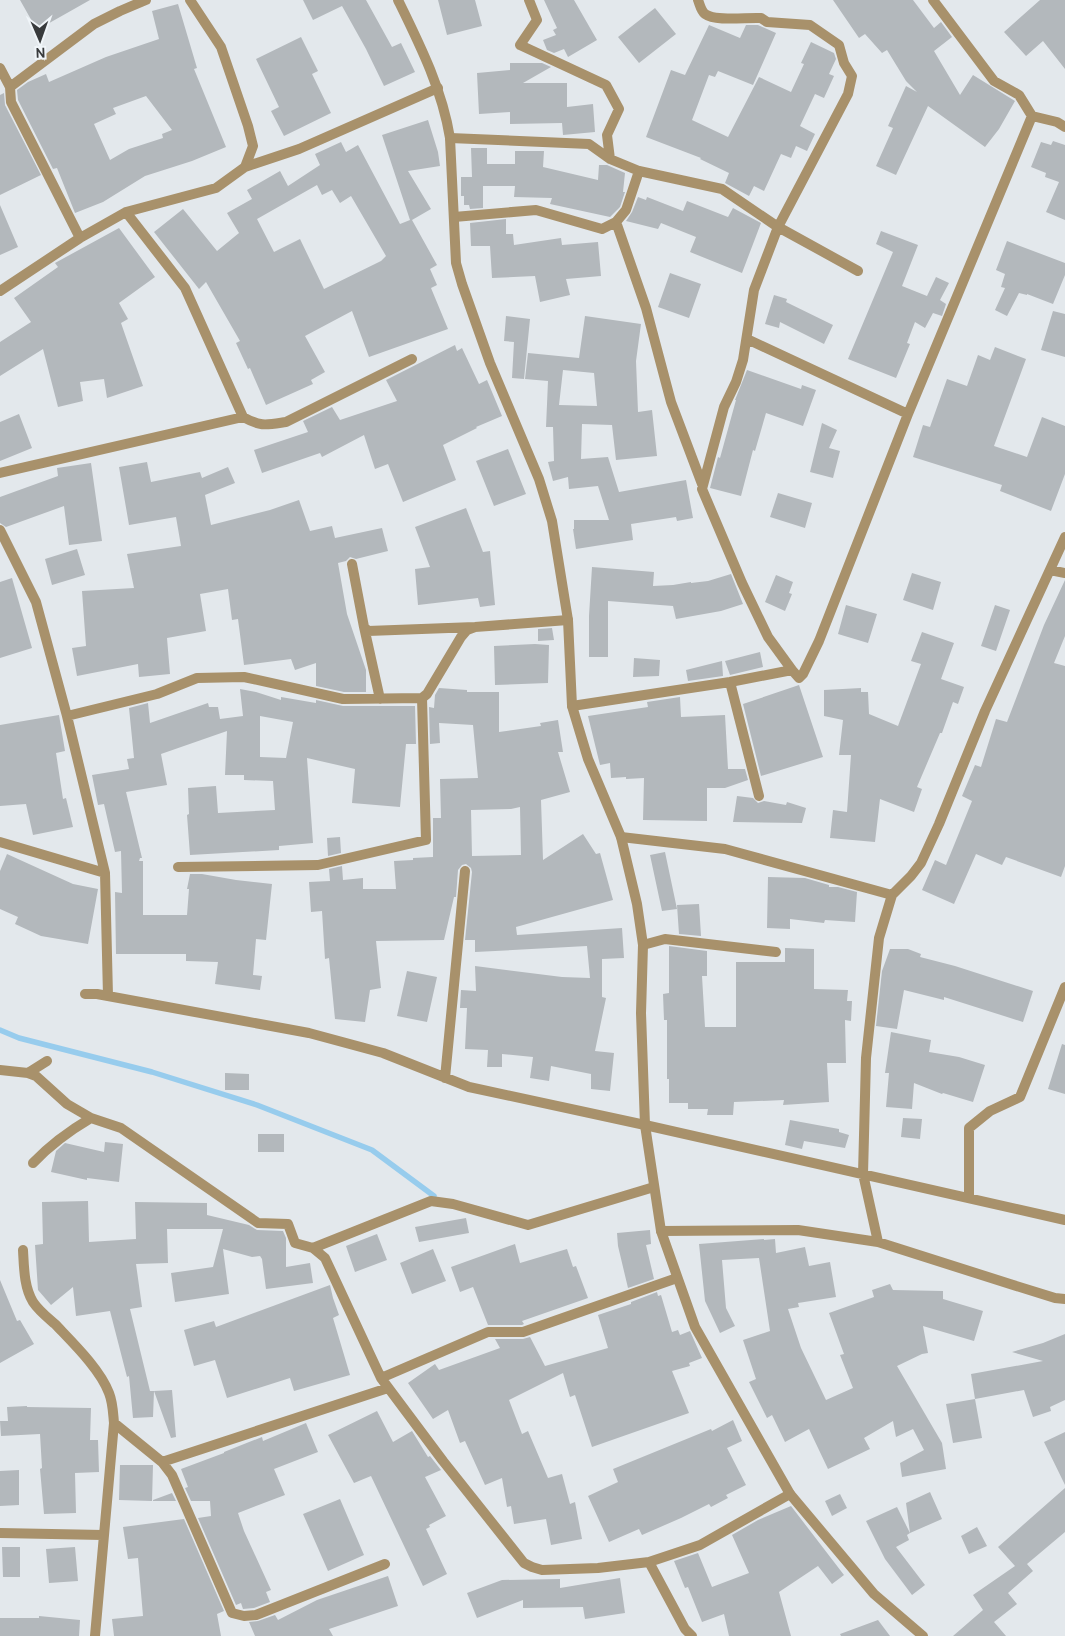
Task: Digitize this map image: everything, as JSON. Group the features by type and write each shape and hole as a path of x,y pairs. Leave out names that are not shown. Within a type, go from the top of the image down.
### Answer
{"street":[{"path":"10,87 94,24 146,0"},
{"path":"190,0 221,47 248,126 253,146 245,167"},
{"path":"398,0 438,88 447,122 450,138 456,263 490,363 539,480 552,522 568,620 572,706 588,759 621,837 637,904 643,945 641,1013 645,1125 661,1231 695,1327 790,1494 874,1594 924,1636"},
{"path":"529,0 537,20 520,45 606,85 619,109 607,135 610,159"},
{"path":"698,0 701,9 714,18 761,18 767,22 810,25 839,45 844,64 852,76 848,94 778,227 754,290 743,360 736,382 724,407 702,484"},
{"path":"933,0 994,81 1019,95 1032,116 1056,122 1065,127"},
{"path":"0,68 10,87 11,102 80,238"},
{"path":"0,291 80,238 126,212 216,188 245,167 299,149 438,88"},
{"path":"616,222 646,308 671,402 702,484 704,496 768,637 798,678 803,674 819,641 908,414 1032,116"},
{"path":"450,138 589,144 610,159 639,171 722,189 778,227 858,271"},
{"path":"454,217 536,210 602,229 616,222 626,210 639,171"},
{"path":"126,212 185,288 243,417 256,425 286,422 412,358"},
{"path":"747,339 908,414"},
{"path":"0,473 243,417"},
{"path":"0,530 36,602 67,716 105,873 108,996"},
{"path":"878,1242 863,1174 866,1058 879,938 892,895 912,876 939,824 985,711 1065,537"},
{"path":"352,564 380,699"},
{"path":"1050,570 1065,573"},
{"path":"364,627 368,630 475,627 568,620"},
{"path":"67,716 157,694 196,678 244,677 343,699 422,698 427,694 462,636 467,630 475,627"},
{"path":"572,706 730,682 792,670"},
{"path":"730,682 759,796"},
{"path":"178,867 318,865 426,840 422,698"},
{"path":"621,837 725,849 892,895"},
{"path":"0,842 105,873"},
{"path":"445,1078 465,871"},
{"path":"643,945 665,939 776,952"},
{"path":"969,1198 969,1128 990,1111 1020,1096 1065,987"},
{"path":"85,994 108,996 309,1033 384,1053 469,1087 1065,1220"},
{"path":"28,1073 47,1060"},
{"path":"0,1070 28,1073 36,1076 67,1104 91,1118 121,1128 258,1223 288,1224 295,1243 313,1248 326,1258 381,1378 443,1461 524,1563 542,1570 598,1568 649,1562 700,1545 790,1494"},
{"path":"33,1163 50,1145 91,1118"},
{"path":"313,1248 431,1201 454,1204 528,1225 654,1187"},
{"path":"661,1231 798,1230 878,1242 1054,1298 1065,1299"},
{"path":"23,1250 24,1276 34,1303 69,1339 99,1374 109,1392 113,1405 114,1424 95,1636"},
{"path":"381,1378 488,1332 523,1332 677,1278"},
{"path":"162,1462 388,1388"},
{"path":"114,1424 162,1462 176,1483 232,1613 244,1616 256,1615 385,1564"},
{"path":"0,1533 104,1535"},
{"path":"649,1562 685,1629 692,1636"}],"building":[{"path":"20,0 90,0 37,30"},
{"path":"303,0 366,0 392,47 401,43 415,72 384,86 342,6 313,20"},
{"path":"438,0 475,0 482,26 447,35"},
{"path":"544,0 574,0 597,40 568,57 564,49 554,53 547,50 543,40 556,35 553,30 557,28"},
{"path":"833,0 913,0 934,28 941,22 952,37 934,51 960,95 973,75 1015,101 999,129 985,147 928,106 896,175 876,166 893,128 888,126 906,86 917,92 906,81 887,50 882,53 865,34 859,38"},
{"path":"1040,0 1065,0 1065,69 1043,41 1026,56 1004,32"},
{"path":"178,4 197,68 194,69 226,147 192,161 145,176 103,202 75,213 57,168 53,169 18,100 17,90 28,82 46,74 49,82 106,57 159,39 152,11","holes":["146,96 172,130 162,134 163,138 129,149 110,160 94,124 116,114 113,108"]},
{"path":"655,8 676,34 639,63 618,37"},
{"path":"709,25 740,38 746,25 758,25 776,33 753,85 718,71 715,77 709,75 692,120 728,137 759,77 791,92 804,64 801,63 811,42 834,53 836,59 829,74 834,76 824,98 815,94 800,126 815,134 807,151 796,146 791,158 781,154 764,191 754,186 749,196 725,183 729,173 701,158 646,137 671,70 685,75"},
{"path":"301,37 318,71 312,74 331,113 284,136 271,111 279,107 256,59"},
{"path":"510,63 542,63 551,67 523,83 567,83 567,107 593,104 595,132 563,135 562,123 510,124 510,112 479,114 477,73 510,70"},
{"path":"4,93 5,105 41,175 0,195 0,95"},
{"path":"428,120 438,152 440,166 408,171 431,209 412,220 437,265 430,269 437,285 431,288 448,329 369,357 352,311 305,336 325,372 311,380 313,384 266,405 250,368 248,369 236,343 240,341 206,282 199,289 154,232 183,209 217,251 239,233 227,213 252,199 247,190 280,171 288,186 320,165 315,154 341,142 346,152 358,145 400,224 410,220 382,135","holes":["317,185 322,195 332,190 340,203 351,196 386,256 381,261 324,289 300,239 274,252 257,219"]},
{"path":"1053,141 1065,145 1065,220 1046,212 1059,182 1045,177 1046,173 1031,167 1041,142 1051,145"},
{"path":"471,148 487,148 487,164 515,164 515,151 544,151 543,167 598,180 599,165 607,165 625,173 623,192 625,192 620,207 610,217 550,204 552,198 514,197 515,186 483,186 483,208 470,209 469,205 464,205 464,196 461,196 461,177 472,177"},
{"path":"638,197 646,200 647,197 683,211 687,201 728,217 733,208 761,223 742,273 690,252 696,237 661,223 658,229 626,221"},
{"path":"0,205 18,247 0,255"},
{"path":"506,219 506,234 513,234 514,245 561,238 562,245 598,242 601,276 566,279 570,295 540,302 535,276 492,278 490,246 471,246 470,223"},
{"path":"119,228 155,277 119,303 128,319 121,323 143,386 107,398 104,379 80,382 83,401 58,407 43,349 0,376 0,342 31,322 14,298 58,267 55,263"},
{"path":"881,231 918,245 902,286 927,296 936,277 949,283 940,300 946,304 942,316 933,313 925,328 915,322 907,343 910,344 896,378 848,359 893,252 876,244"},
{"path":"1007,241 1065,263 1065,275 1053,304 1027,294 1019,293 1007,316 995,310 1005,288 1001,287 1005,274 996,270"},
{"path":"670,273 701,284 689,318 658,307"},
{"path":"774,295 787,299 786,302 833,325 824,344 780,322 779,328 765,324"},
{"path":"1053,311 1065,314 1065,357 1041,350"},
{"path":"506,316 530,319 524,379 512,378 514,342 504,341"},
{"path":"585,316 641,324 636,361 638,412 652,410 657,456 616,460 612,425 582,424 581,459 608,457 619,492 686,480 693,518 677,521 676,517 631,524 633,540 576,549 573,529 574,520 609,520 598,486 569,489 568,477 553,481 548,462 554,461 553,427 546,427 548,381 525,379 528,353 579,358","holes":["563,370 594,373 597,406 559,405"]},
{"path":"455,345 457,351 462,348 479,384 487,380 502,416 476,427 443,445 456,480 403,502 388,464 375,469 364,435 322,457 320,453 262,473 254,450 308,432 303,421 332,407 340,420 397,401 386,380"},
{"path":"995,347 1026,359 994,446 1027,457 1042,417 1065,426 1065,474 1051,511 1000,491 1002,485 913,457 923,425 930,427 947,379 967,386 978,355 990,360"},
{"path":"747,370 801,389 802,385 816,390 803,426 766,413 755,451 753,450 741,496 710,488 735,400"},
{"path":"19,414 32,448 0,461 0,422"},
{"path":"822,423 837,430 829,448 840,451 833,478 810,472"},
{"path":"508,449 526,494 494,506 476,461"},
{"path":"147,462 151,482 200,472 202,478 228,467 235,483 205,495 211,525 270,510 299,500 310,531 332,526 335,538 382,528 388,551 356,559 350,557 346,561 338,563 347,614 366,670 366,692 344,692 316,686 316,663 295,670 291,659 244,665 238,619 232,620 228,589 200,594 206,631 167,638 170,674 139,677 138,664 77,676 72,648 86,646 82,591 134,588 127,554 181,546 176,517 129,525 119,467"},
{"path":"91,463 102,541 69,545 64,506 6,527 0,523 0,497 58,476 57,468"},
{"path":"778,493 812,503 805,528 770,517"},
{"path":"466,508 483,552 490,551 495,605 480,607 478,598 418,605 415,569 430,567 415,527"},
{"path":"77,549 85,575 52,585 45,559"},
{"path":"592,567 654,572 653,586 708,581 731,574 743,604 721,611 676,619 673,606 608,601 608,657 589,657"},
{"path":"912,573 941,582 933,610 903,600"},
{"path":"776,575 793,582 789,593 792,594 785,611 765,602"},
{"path":"12,578 32,648 0,658 0,582"},
{"path":"1065,580 1065,636 1054,663 1065,666 1065,866 1061,877 1006,857 1002,865 976,854 954,904 922,890 935,860 946,865 972,801 962,796 975,765 981,767 996,719 1007,722 1044,625"},
{"path":"846,605 877,614 868,643 838,634"},
{"path":"995,605 1010,610 996,651 981,646"},
{"path":"552,628 554,640 538,641 538,629"},
{"path":"922,632 954,643 941,679 964,687 958,704 953,702 942,733 940,733 917,787 922,789 914,812 880,799 875,842 830,838 833,810 847,812 851,755 839,755 843,720 824,716 824,690 861,688 861,692 868,692 869,714 898,726 921,664 911,661"},
{"path":"549,645 548,683 495,685 494,646"},
{"path":"760,652 763,667 730,675 725,661"},
{"path":"634,658 660,660 659,676 633,677"},
{"path":"722,661 723,676 688,681 686,670"},
{"path":"799,685 823,757 761,776 743,704"},
{"path":"439,688 467,690 467,692 499,692 499,732 541,726 540,723 558,720 563,752 558,752 570,792 541,800 543,860 583,834 596,854 600,853 613,900 516,927 517,935 622,928 624,958 602,959 602,997 606,998 595,1051 614,1053 610,1091 591,1089 591,1074 551,1066 549,1081 530,1078 533,1057 502,1054 502,1067 487,1067 488,1050 465,1049 467,1008 460,1008 461,990 476,991 475,966 562,977 590,978 587,946 475,952 475,940 465,940 472,872 471,868 466,864 462,865 458,870 456,897 454,897 444,940 376,941 381,988 370,990 365,1022 335,1019 329,958 325,959 322,911 311,912 309,882 330,881 329,869 342,866 343,880 363,878 363,889 396,889 394,861 433,857 433,818 441,818 440,779 478,778 473,725 439,723 440,743 430,744 429,707 434,708 435,695","holes":["520,807 521,855 472,856 471,810"]},
{"path":"240,689 281,700 281,697 316,703 316,700 343,706 415,706 416,744 406,744 400,807 352,803 355,769 307,758 313,843 279,846 279,850 190,855 187,815 189,814 188,788 216,786 218,813 275,810 273,781 244,780 244,775 225,775 227,731 161,754 167,785 126,792 142,858 139,861 143,861 143,915 187,915 189,889 187,889 190,874 272,884 266,940 256,939 253,975 262,976 260,990 215,984 218,962 186,961 186,954 116,954 115,892 122,893 121,851 115,852 104,804 98,805 92,775 129,769 127,759 134,758 129,708 148,703 150,723 208,703 209,707 218,707 220,719 243,716","holes":["260,716 293,722 286,758 260,757"]},
{"path":"680,697 681,717 725,715 728,769 745,769 748,780 725,788 707,788 707,821 643,820 644,778 611,778 610,763 600,765 588,716 648,707 647,702"},
{"path":"59,715 65,751 56,753 63,799 66,798 73,827 33,835 26,804 0,806 0,725"},
{"path":"737,796 753,798 758,803 764,801 786,805 787,802 806,808 802,823 733,822"},
{"path":"340,837 341,853 328,856 327,838"},
{"path":"665,852 677,909 662,911 650,855"},
{"path":"7,854 73,884 98,889 88,944 41,936 15,924 18,917 0,909 0,871"},
{"path":"768,877 805,878 829,885 829,887 838,887 857,892 855,922 825,920 824,923 790,919 790,929 767,928"},
{"path":"699,904 701,936 679,934 677,905"},
{"path":"669,946 707,951 707,976 702,976 705,1027 736,1027 736,962 785,962 785,948 814,949 814,989 848,990 847,1001 852,1001 851,1021 845,1020 846,1063 827,1063 829,1102 783,1105 784,1100 734,1102 733,1115 707,1115 708,1109 688,1109 688,1103 669,1103 667,1020 664,1020 663,994 669,993"},
{"path":"890,949 908,949 921,954 920,957 1033,991 1023,1022 944,997 944,1000 904,990 897,1029 876,1026 882,971"},
{"path":"407,971 437,977 427,1022 397,1016"},
{"path":"891,1032 931,1040 929,1052 959,1057 985,1065 973,1102 942,1094 914,1083 912,1109 886,1107 889,1073 885,1073"},
{"path":"1062,1044 1065,1045 1065,1094 1048,1089"},
{"path":"225,1073 249,1074 249,1090 225,1090"},
{"path":"903,1118 922,1119 920,1139 901,1137"},
{"path":"790,1120 839,1129 839,1132 849,1135 845,1148 804,1141 802,1149 785,1145"},
{"path":"258,1134 284,1134 284,1152 258,1152"},
{"path":"105,1142 123,1144 119,1182 87,1178 87,1180 51,1172 56,1151 65,1143 104,1152"},
{"path":"88,1201 89,1242 136,1239 135,1202 207,1203 207,1215 249,1225 257,1230 283,1231 286,1238 286,1267 310,1263 313,1283 266,1289 260,1256 252,1257 223,1249 229,1294 175,1302 171,1273 213,1267 223,1229 167,1229 168,1263 136,1264 142,1307 130,1309 150,1391 154,1391 153,1417 133,1418 129,1376 127,1377 110,1311 76,1316 73,1287 51,1305 38,1290 35,1245 43,1244 42,1202"},
{"path":"466,1218 469,1233 419,1242 415,1227"},
{"path":"650,1230 651,1244 646,1245 654,1279 628,1288 618,1246 617,1233"},
{"path":"377,1234 387,1260 355,1272 346,1246"},
{"path":"775,1239 776,1253 805,1247 809,1266 830,1262 836,1297 798,1303 799,1307 788,1309 801,1348 826,1400 853,1388 840,1355 844,1354 829,1313 874,1297 872,1290 890,1284 893,1290 943,1291 943,1299 983,1311 974,1341 923,1326 928,1353 897,1366 942,1443 946,1469 902,1477 900,1463 924,1450 913,1429 896,1437 893,1421 864,1438 870,1449 828,1469 809,1429 785,1442 772,1415 767,1418 749,1382 756,1379 743,1340 770,1331 759,1258 722,1260 726,1308 735,1326 720,1333 705,1301 699,1244"},
{"path":"515,1244 520,1263 567,1249 573,1267 576,1266 588,1298 522,1321 524,1324 522,1325 488,1325 473,1287 460,1292 451,1267"},
{"path":"433,1249 446,1281 412,1294 400,1263"},
{"path":"0,1280 17,1321 20,1320 34,1344 0,1363"},
{"path":"330,1285 339,1315 333,1318 350,1375 294,1391 290,1378 227,1398 215,1360 194,1366 184,1330 214,1321 216,1327"},
{"path":"657,1292 658,1296 661,1295 672,1332 678,1330 680,1335 690,1331 702,1358 689,1363 690,1366 672,1371 689,1413 592,1447 575,1395 570,1397 563,1373 509,1400 522,1434 528,1431 548,1478 562,1474 570,1504 575,1502 582,1539 551,1545 546,1519 514,1524 511,1506 507,1507 502,1478 485,1485 465,1441 460,1443 448,1410 433,1419 408,1383 435,1364 439,1370 500,1348 495,1339 523,1339 530,1337 545,1366 608,1348 598,1315 631,1304 631,1302"},
{"path":"1065,1334 1065,1400 1050,1407 1051,1411 1033,1417 1024,1390 975,1399 971,1374 1043,1361 1012,1352"},
{"path":"172,1390 176,1437 171,1438 154,1391"},
{"path":"975,1399 982,1438 953,1443 946,1404"},
{"path":"7,1407 91,1408 90,1440 98,1440 99,1472 75,1473 76,1513 44,1514 40,1469 42,1468 40,1434 1,1436 0,1421 8,1421"},
{"path":"377,1411 393,1442 412,1431 428,1457 430,1456 441,1470 425,1477 446,1516 429,1525 430,1527 426,1529 447,1574 423,1586 371,1476 354,1483 328,1435"},
{"path":"733,1420 742,1441 727,1448 746,1485 726,1495 728,1498 711,1507 709,1504 642,1535 639,1529 609,1542 588,1496 618,1482 613,1469 711,1429 712,1431"},
{"path":"306,1423 318,1452 274,1469 285,1495 238,1513 244,1531 271,1590 266,1592 270,1602 254,1608 243,1609 241,1603 236,1605 198,1518 211,1516 210,1501 191,1501 185,1488 188,1487 181,1469 262,1437 263,1441"},
{"path":"1065,1432 1065,1485 1044,1442"},
{"path":"120,1465 153,1465 152,1501 119,1500"},
{"path":"19,1470 19,1505 0,1506 0,1471"},
{"path":"1065,1488 1065,1532 1027,1564 1033,1571 1008,1593 1017,1604 994,1622 1006,1636 953,1636 983,1610 973,1595 1015,1566 998,1547"},
{"path":"930,1492 942,1519 910,1533 906,1503"},
{"path":"172,1493 176,1501 153,1501 153,1500"},
{"path":"840,1494 847,1508 832,1516 825,1501"},
{"path":"340,1499 364,1555 328,1571 303,1514"},
{"path":"791,1506 844,1575 832,1584 818,1566 779,1592 791,1636 729,1636 724,1614 702,1622 688,1587 685,1588 674,1561 698,1553 712,1587 749,1573 732,1535 758,1520"},
{"path":"897,1507 910,1533 907,1535 909,1540 896,1547 925,1585 912,1595 885,1559 866,1521"},
{"path":"184,1519 224,1611 217,1614 221,1636 114,1636 112,1619 143,1616 138,1558 128,1559 123,1527"},
{"path":"977,1527 987,1546 969,1554 961,1536"},
{"path":"2,1547 20,1547 20,1577 3,1577"},
{"path":"75,1547 78,1581 49,1583 46,1549"},
{"path":"388,1576 398,1606 329,1629 333,1636 255,1636 249,1622 275,1615 278,1620 317,1600"},
{"path":"620,1578 625,1613 585,1619 583,1607 523,1608 523,1600 477,1618 467,1593 502,1580 560,1579 560,1588"},
{"path":"39,1616 80,1620 79,1636 0,1636 0,1618 39,1618"},
{"path":"878,1620 890,1636 841,1636 840,1634"}],"waterway":[{"path":"0,1030 19,1038 152,1072 257,1105 372,1150 434,1196"}]}
